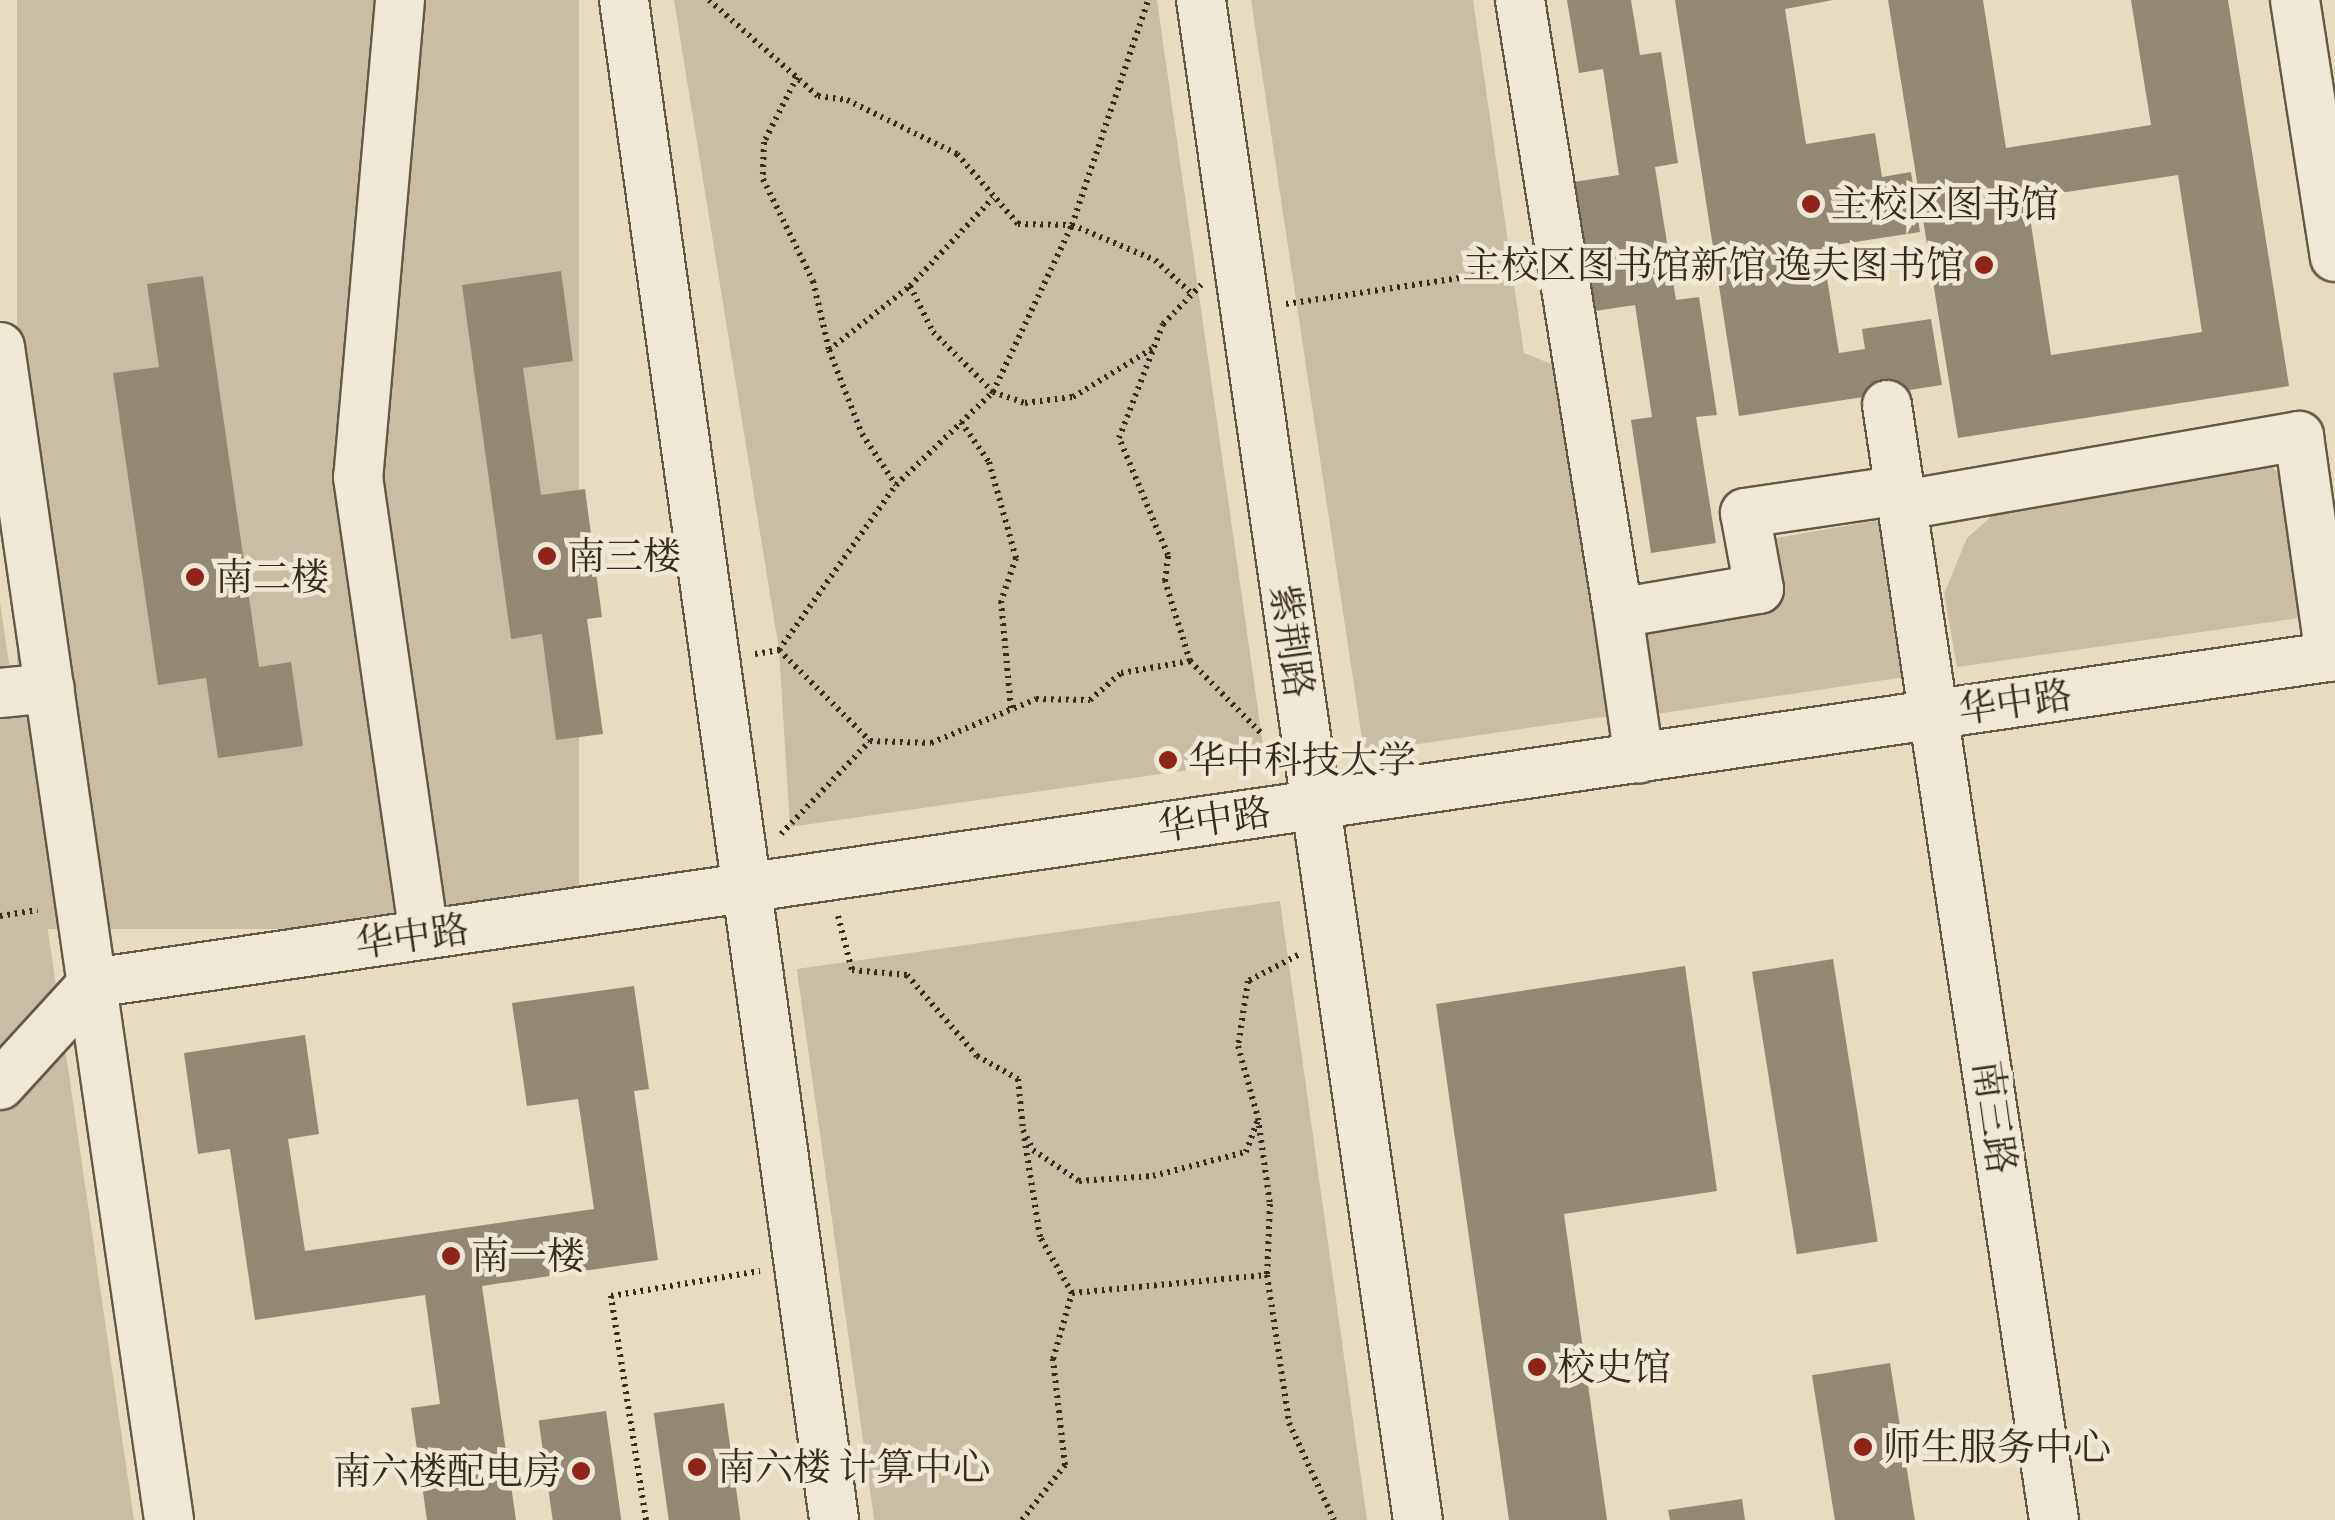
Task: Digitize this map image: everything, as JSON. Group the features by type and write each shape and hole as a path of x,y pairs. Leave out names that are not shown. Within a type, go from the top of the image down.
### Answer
{"street":[{"path":"400,0 358,477 424,934"},
{"path":"624,0 834,1520"},
{"name":"紫荆路","path":"1201,0 1418,1520"},
{"path":"1520,0 1639,758"},
{"path":"2294,0 2326,143 2335,257"},
{"path":"0,347 169,1520"},
{"name":"南三路","path":"1887,405 2054,1520"},
{"path":"1618,613 1759,588 1745,513 1902,498 2317,433 2332,656"},
{"name":"华中路","path":"93,983 743,881 829,876 1314,794 1639,758 2332,656"},
{"path":"0,693 50,688"},
{"path":"0,1085 93,983"}],"path":[{"path":"709,0 818,96 847,100 957,154 1018,224 1072,226 1156,260 1190,292"},
{"path":"714,660 779,650 896,485 993,392 1072,226 1148,0"},
{"path":"796,77 764,142 764,179 813,280 829,350 862,434 896,485"},
{"path":"829,350 910,286 993,198"},
{"path":"1238,262 1190,292 1163,324 1118,438 1168,556 1165,581 1190,661 1314,794"},
{"path":"1245,310 1562,263"},
{"path":"910,286 933,332 993,392 1024,403 1073,397 1156,346"},
{"path":"961,422 989,462 1016,558 1002,602 1011,709"},
{"path":"779,650 870,740 931,742 1036,698 1090,700 1121,673 1190,661"},
{"path":"743,881 870,740"},
{"path":"829,876 852,970 907,975 977,1056 1018,1079 1040,1237 1072,1293 1052,1359 1065,1465 1022,1520"},
{"path":"1248,981 1238,1046 1258,1118 1270,1204 1268,1275 1289,1423 1334,1520"},
{"path":"1023,1130 1033,1150 1079,1181 1152,1176 1246,1152 1258,1118"},
{"path":"646,1520 611,1296 798,1265"},
{"path":"1072,1293 1268,1275"}],"shaded area":[{"path":"17,0 579,0 579,929 17,929"},
{"path":"674,0 1157,0 1265,759 790,827 779,650"},
{"path":"1251,0 1473,0 1524,353 1559,367 1610,716 1364,752"},
{"path":"2271,465 2304,506 2320,615 1957,667 1944,594 1967,538 2003,506"},
{"path":"1898,517 1925,674 1643,716 1628,627 1747,607 1737,545"},
{"path":"0,602 134,1520 0,1520"},
{"path":"1280,901 1367,1520 874,1520 797,969"}],"building":[{"path":"1567,0 1631,0 1640,55 1661,52 1678,163 1655,167 1676,300 1699,297 1717,415 1696,417 1716,543 1651,553 1631,420 1652,417 1635,305 1582,313 1561,184 1619,175 1603,69 1579,73"},
{"name":"主校区图书馆","path":"1675,0 1833,0 1785,9 1806,144 1875,133 1882,177 1911,172 1920,232 1822,247 1839,353 1865,349 1862,329 1931,319 1942,385 1739,416"},
{"name":"主校区图书馆新馆 逸夫图书馆","path":"1888,0 1983,0 2006,148 2151,125 2131,0 2228,0 2289,386 1958,438","holes":["2178,175 2202,332 2051,355 2027,198"]},
{"name":"南三楼","path":"561,271 573,361 523,368 541,495 585,489 602,617 587,619 603,734 556,740 542,634 511,639 462,285"},
{"name":"南二楼","path":"203,276 259,667 291,662 303,746 218,758 206,678 158,685 113,373 159,367 147,284"},
{"path":"1833,959 1878,1241 1797,1254 1752,972"},
{"name":"校史馆","path":"1685,966 1717,1191 1564,1214 1607,1520 1509,1520 1436,1004"},
{"name":"南一楼","path":"634,986 649,1089 634,1091 658,1260 482,1286 516,1520 427,1520 411,1408 440,1404 425,1295 255,1320 230,1149 198,1154 184,1053 305,1035 319,1134 288,1139 305,1251 594,1209 578,1099 527,1106 512,1003"},
{"name":"师生服务中心","path":"1890,1363 1915,1520 1835,1520 1812,1375"},
{"name":"南六楼 计算中心","path":"724,1403 740,1520 669,1520 654,1413"},
{"name":"南六楼配电房","path":"606,1411 621,1520 553,1520 539,1420"},
{"path":"1742,1499 1745,1520 1670,1520 1668,1510"}],"place":[{"name":"主校区图书馆","path":"1811,204"},
{"name":"主校区图书馆新馆 逸夫图书馆","path":"1984,265"},
{"name":"南三楼","path":"547,556"},
{"name":"南二楼","path":"195,577"},
{"name":"华中科技大学","path":"1168,760"},
{"name":"南一楼","path":"451,1256"},
{"name":"校史馆","path":"1537,1367"},
{"name":"师生服务中心","path":"1863,1447"},
{"name":"南六楼 计算中心","path":"697,1467"},
{"name":"南六楼配电房","path":"581,1471"}]}
